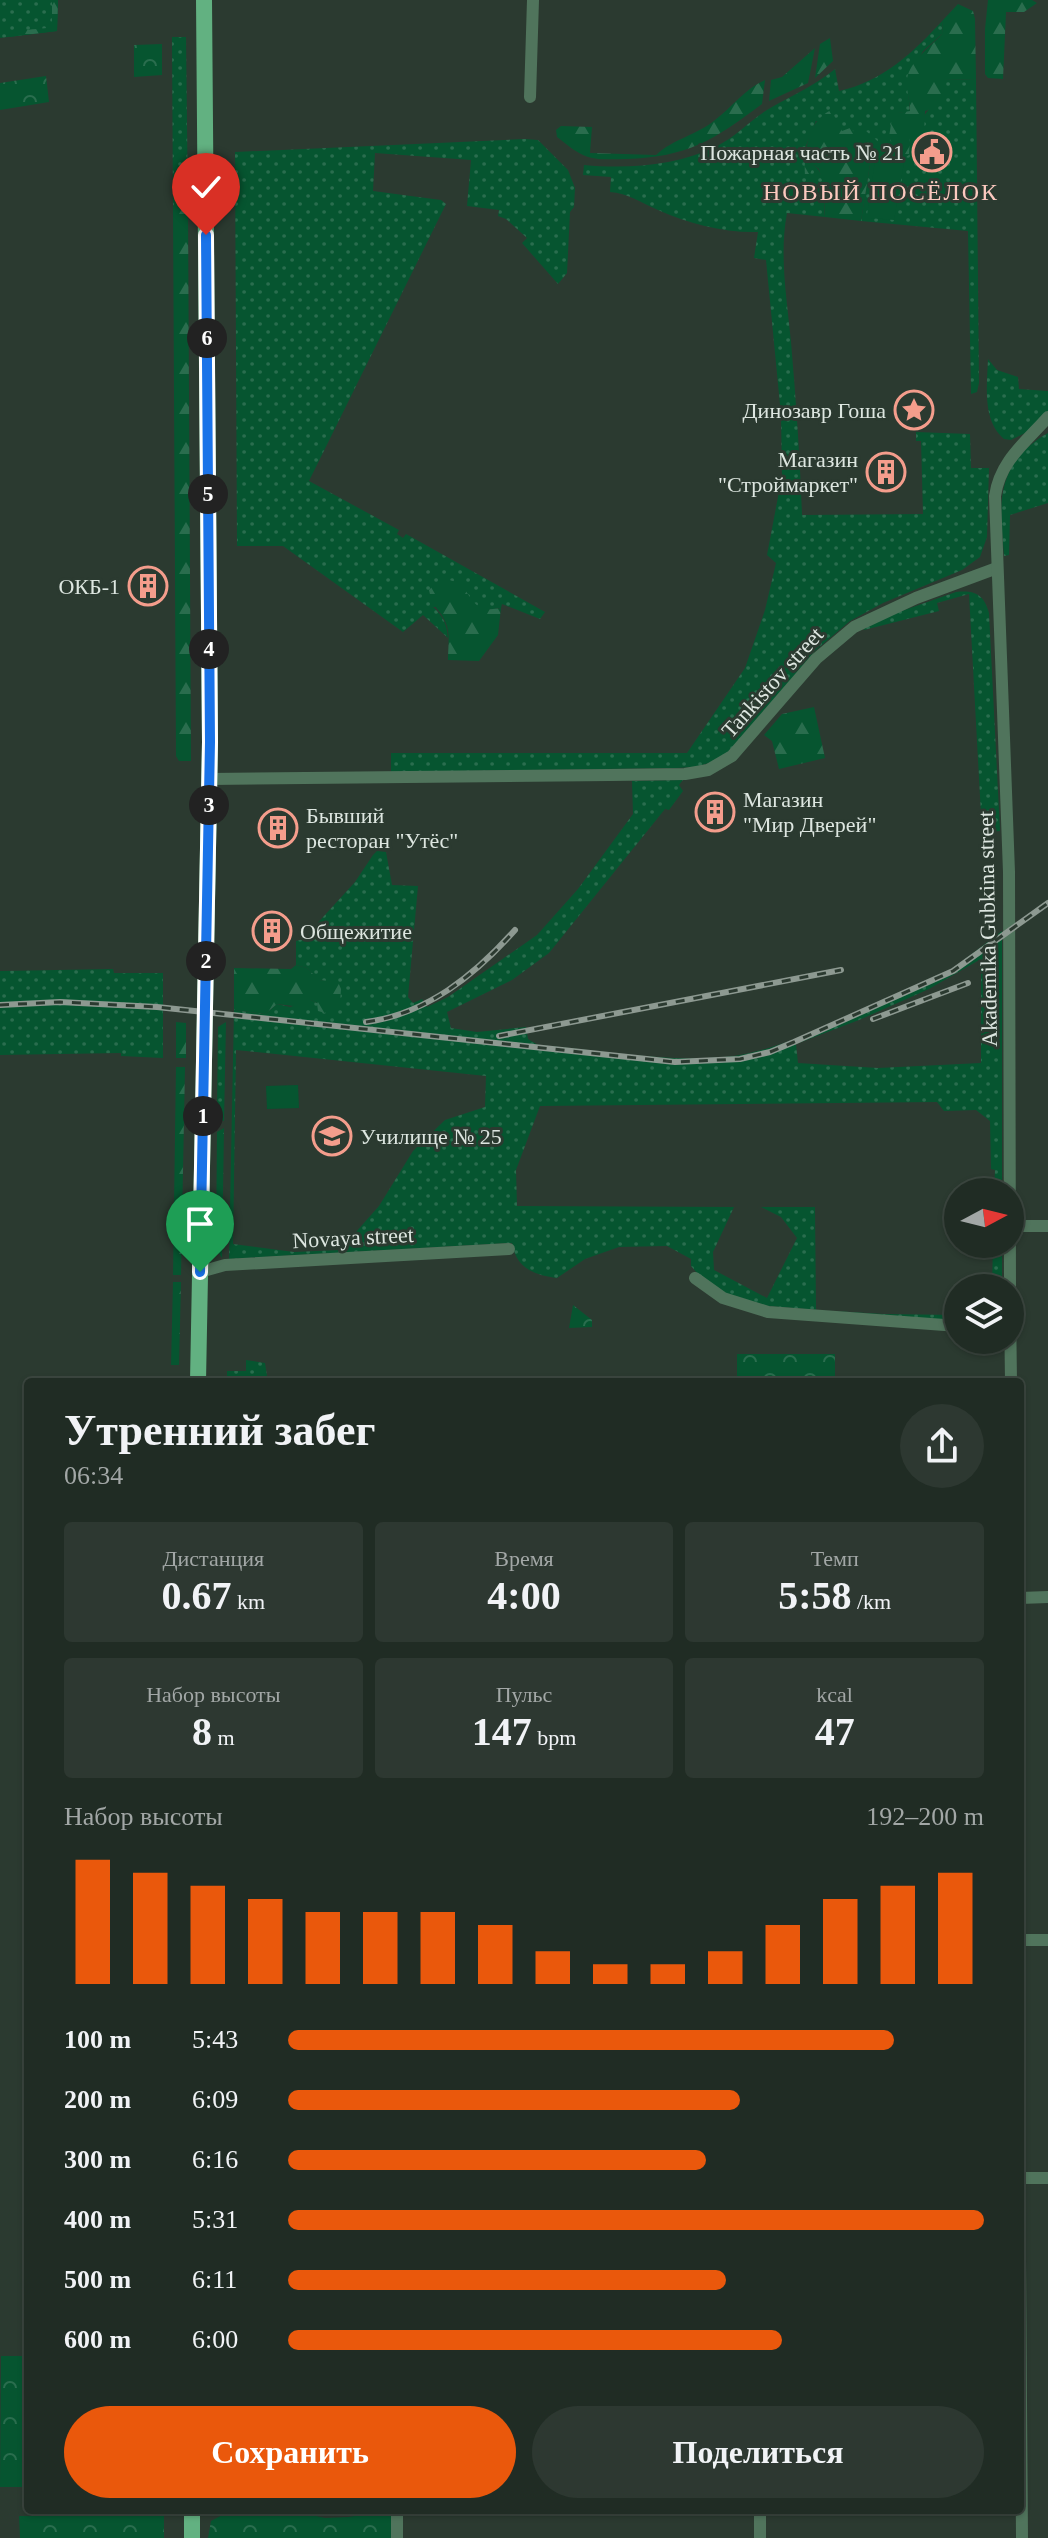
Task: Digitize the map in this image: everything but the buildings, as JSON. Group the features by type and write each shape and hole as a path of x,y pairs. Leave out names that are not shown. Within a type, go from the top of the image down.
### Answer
{"main road":[{"path":"198,1378 209,779 204,0"},
{"path":"192,2514 192,2538"}],"street":[{"path":"530,97 533,0"},
{"path":"997,568 997,484 1011,456 1045,424"},
{"name":"Tankistov street","path":"209,779 685,774 708,770 732,756 816,659 854,627 916,598 997,568"},
{"name":"Akademika Gubkina street","path":"997,568 1009,872 1010,1178"},
{"path":"1024,1226 1048,1226"},
{"name":"Novaya street","path":"200,1272 225,1265 509,1249"},
{"path":"695,1278 723,1298 768,1312 944,1325"},
{"path":"1010,1354 1011,1378"},
{"path":"1024,1598 1048,1597"},
{"path":"1024,1940 1048,1940"},
{"path":"1024,2178 1048,2178"},
{"path":"397,2514 397,2538"},
{"path":"760,2514 760,2538"},
{"path":"1021,2514 1022,2538"}],"green space":[{"path":"0,0 58,0 57,31 0,38"},
{"path":"52,0 58,0 57,31 9,37 22,31 47,28 52,21"},
{"path":"988,0 1032,0 1037,3 1024,12 1006,12 1003,79 988,78 985,74"},
{"path":"958,4 973,11 975,19 976,79 945,80 946,101 936,100 934,108 925,111 924,133 910,135 909,155 906,157 902,150 894,147 889,137 892,118 898,113 910,111 909,72 916,60 942,34 943,20"},
{"path":"943,20 942,34 923,51 907,80 910,112 898,113 910,134 936,100 945,80 976,79 977,392 971,394 968,231 861,221 872,152 875,150 857,134 842,132 836,122 816,121 805,148 805,175 814,165 821,175 825,217 787,213 784,277 802,515 923,514 921,441 916,441 916,432 970,434 971,468 989,468 987,537 980,557 962,570 883,603 850,621 816,650 742,739 721,759 696,767 676,768 391,772 391,753 687,753 745,668 765,610 776,563 767,555 782,476 781,415 766,260 754,258 758,232 733,231 695,223 628,196 610,192 611,177 583,175 584,165 617,167 652,164 702,153 724,142 765,111 835,69 839,91 869,81 909,54"},
{"path":"172,37 186,37 188,209 173,209"},
{"path":"830,38 833,61 815,78 820,44"},
{"path":"162,44 162,75 134,77 134,45"},
{"path":"815,48 808,83 769,101 771,80 782,77"},
{"path":"46,76 49,102 0,110 0,83"},
{"path":"765,80 762,104 714,137 667,155 599,159 580,153 557,137 556,130 561,126 592,127 590,153 656,155 708,125"},
{"path":"831,110 842,131 850,128 857,134 866,131 882,145 881,149 872,152 861,221 825,217 824,188 819,169 814,165 808,178 805,176 806,147 812,130"},
{"path":"538,140 568,170 575,188 574,207 570,212 567,273 558,284 522,243 527,238 506,219 498,216 499,210 467,206 471,160 375,153 373,191 441,200 446,204 309,481 399,530 397,534 403,538 406,534 545,612 540,619 502,604 501,608 486,610 477,607 433,607 444,621 448,638 423,615 403,632 283,546 237,546 235,152"},
{"path":"881,151 905,157 894,220 867,215 876,154"},
{"path":"173,209 188,209 191,761 179,761 176,756"},
{"path":"988,359 997,370 1018,377 1019,389 1048,391 1048,413 1025,433 1011,440 1004,439 997,431 989,412"},
{"path":"1048,433 1048,503 1010,515 1009,555 1004,556 1001,512 1004,485 1016,460"},
{"path":"449,580 460,583 480,607 501,608 498,635 479,661 448,660 447,626 429,590 436,583"},
{"path":"956,592 977,595 984,601 989,613 1000,831 982,833 969,594 937,603 939,611 863,628"},
{"path":"814,707 825,758 779,769 772,741 764,735 782,714"},
{"path":"683,780 679,785 683,791 669,810 665,809 549,953 512,980 447,1012 451,1028 477,1032 526,1027 528,1039 538,1045 636,1055 686,1058 734,1056 806,1035 952,969 1002,931 1002,1178 995,1178 995,1170 991,1169 990,1121 976,1110 944,1111 937,1102 540,1106 516,1170 517,1206 734,1207 713,1252 714,1270 767,1298 797,1238 781,1217 761,1207 815,1207 816,1310 768,1306 726,1294 697,1273 691,1266 691,1259 667,1246 619,1247 585,1259 557,1278 527,1269 517,1259 512,1243 229,1259 234,1010 265,1014 277,1004 290,1007 311,1000 317,1003 332,982 318,980 307,968 296,965 296,941 307,938 355,882 373,855 377,851 386,852 392,885 418,886 408,997 413,1003 422,999 427,1007 448,997 537,935 578,889 633,814 632,781","holes":["981,959 981,1063 878,1068 798,1063 796,1044 929,989","236,1050 486,1076 485,1107 445,1120 413,1151 379,1206 340,1250 294,1252 233,1244"]},
{"path":"296,965 307,968 319,980 338,982 340,1002 325,1013 318,1011 317,1003 311,1000 302,1007 277,1004 265,1014 234,1010 234,968 291,969"},
{"path":"113,969 114,973 163,973 163,1058 121,1056 121,1053 0,1055 0,971"},
{"path":"176,1022 186,1023 186,1058 176,1058"},
{"path":"226,1022 224,1121 220,1120 217,1111 218,1027"},
{"path":"176,1067 185,1067 181,1275 173,1275"},
{"path":"298,1085 299,1108 267,1109 266,1086"},
{"path":"224,1128 222,1258 216,1249 217,1132"},
{"path":"993,1258 1002,1258 1002,1274 992,1274"},
{"path":"173,1282 181,1282 179,1365 171,1365"},
{"path":"573,1305 592,1320 592,1327 569,1328"},
{"path":"826,1311 944,1315 944,1320"},
{"path":"737,1354 835,1354 835,1378 737,1378"},
{"path":"246,1360 265,1363 267,1378 227,1378 227,1371 246,1371"},
{"path":"1,2356 24,2356 24,2487 0,2487"},
{"path":"224,2514 348,2517 392,2514 393,2538 208,2538 211,2521"},
{"path":"19,2516 164,2516 164,2538 20,2538"}],"railway":[{"path":"0,1005 60,1002 157,1007 675,1062 740,1059 770,1052 953,971 1048,903"},
{"path":"366,1022 409,1011 448,990 483,962 515,930"},
{"path":"499,1036 841,970"},
{"path":"873,1019 968,983"}],"place":[{"name":"Пожарная часть № 21","path":"932,152"},
{"name":"Динозавр Гоша","path":"914,410"},
{"name":"Магазин \"Строймаркет\"","path":"886,472"},
{"name":"ОКБ-1","path":"148,586"},
{"name":"Магазин \"Мир Дверей\"","path":"715,812"},
{"name":"Бывший ресторан \"Утёс\"","path":"278,828"},
{"name":"Общежитие","path":"272,931"},
{"name":"Училище № 25","path":"332,1136"}],"district":[{"name":"НОВЫЙ ПОСЁЛОК","path":"881,192"}],"route":[{"path":"200,1272 210,742 206,235"}]}
